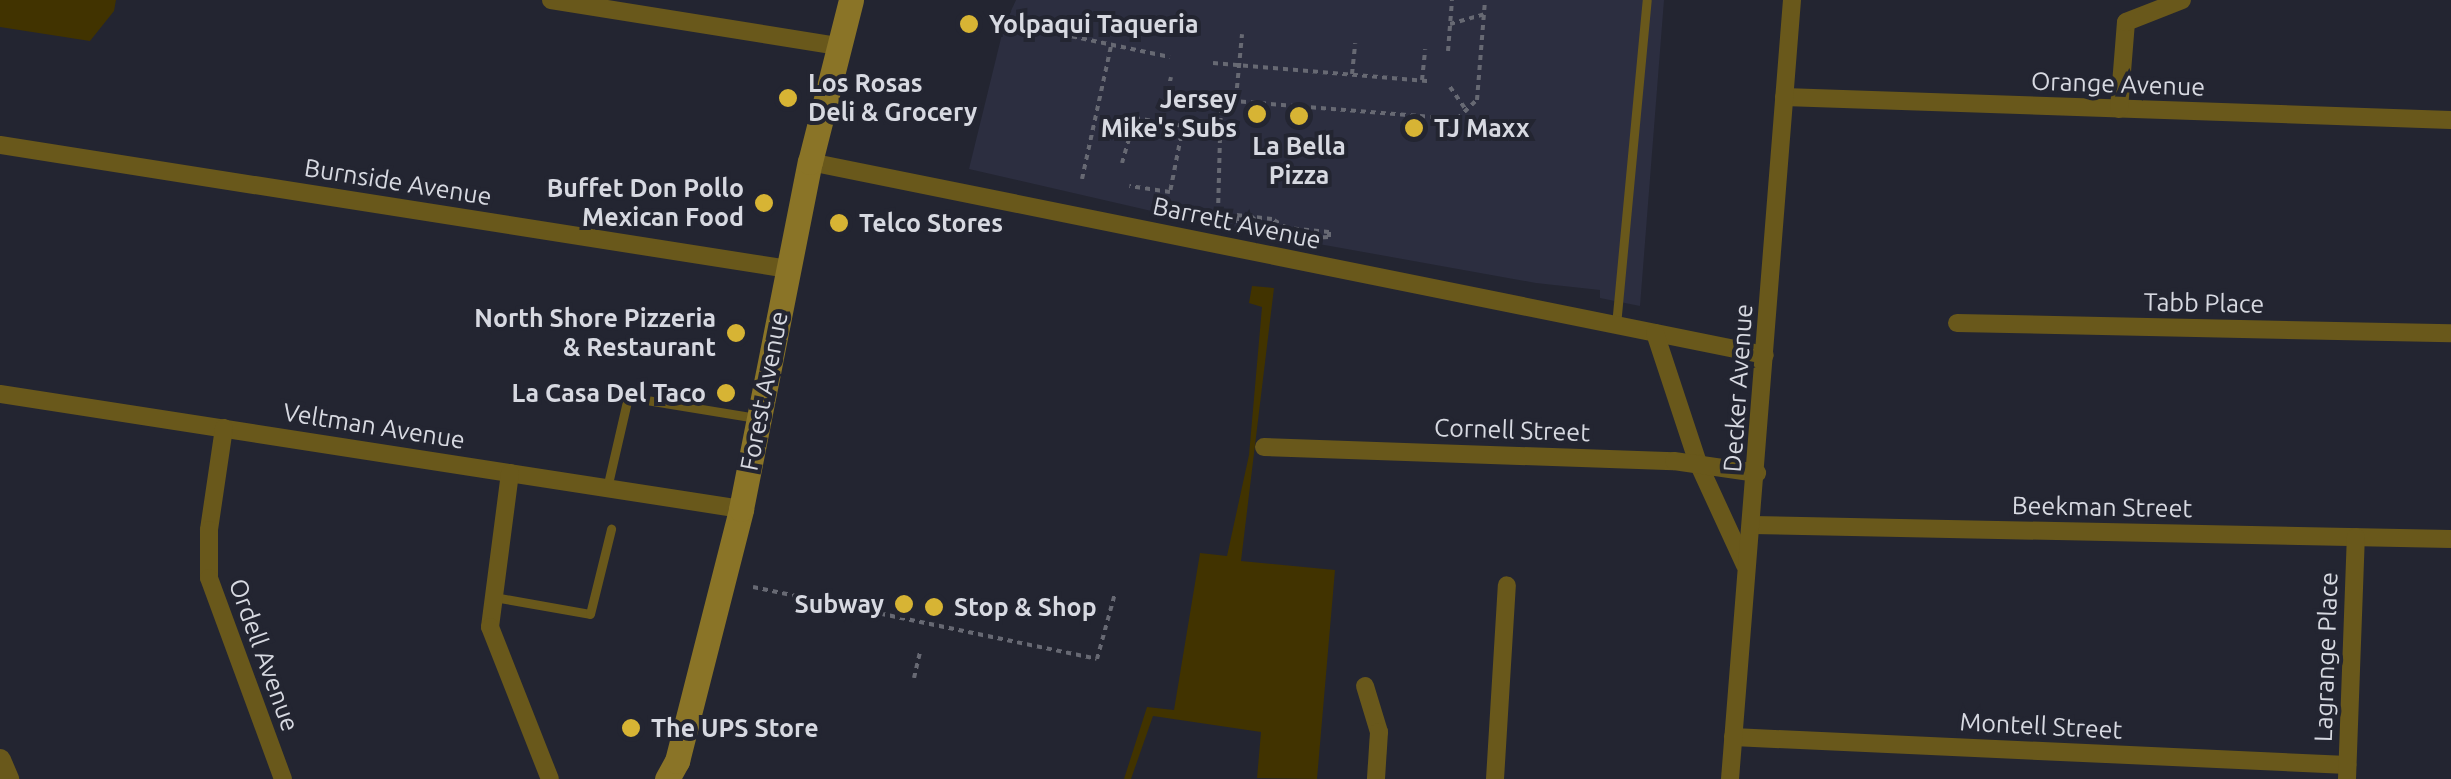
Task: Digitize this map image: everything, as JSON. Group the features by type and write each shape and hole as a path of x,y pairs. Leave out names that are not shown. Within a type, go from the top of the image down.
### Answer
{"main road":[{"name":"Forest Avenue","path":"667,779 676,761 741,510 810,162 851,0"}],"street":[{"path":"551,0 838,46"},
{"name":"Decker Avenue","path":"1730,779 1792,0"},
{"path":"2120,109 2126,22 2182,0"},
{"name":"Orange Avenue","path":"1784,97 2451,120"},
{"name":"Burnside Avenue","path":"0,145 788,269"},
{"name":"Barrett Avenue","path":"810,162 1765,355"},
{"name":"Tabb Place","path":"1957,322 2451,333"},
{"path":"1655,333 1698,462 1746,567"},
{"name":"Veltman Avenue","path":"0,394 741,510"},
{"name":"Ordell Avenue","path":"224,428 209,530 208,578 283,779"},
{"name":"Cornell Street","path":"1264,447 1698,462 1756,473"},
{"path":"510,473 490,627 550,779"},
{"name":"Beekman Street","path":"1752,525 2451,539"},
{"name":"Lagrange Place","path":"2347,772 2356,537"},
{"path":"1494,779 1507,585"},
{"path":"1365,686 1379,732 1376,779"},
{"name":"Montell Street","path":"1733,737 2347,772"},
{"path":"0,760 8,779"}],"lane":[{"path":"1616,326 1647,0"},
{"path":"607,488 628,397 758,418"},
{"path":"494,597 590,614 611,529"}],"path":[{"path":"1448,51 1452,0"},
{"path":"1288,242 1328,237 1329,232 1287,228 1272,218 1218,213 1223,98 1453,119 1468,112 1477,100 1485,0"},
{"path":"1450,24 1484,14"},
{"path":"1023,26 1170,57"},
{"path":"1236,98 1242,34"},
{"path":"1352,74 1355,44"},
{"path":"1082,179 1111,46"},
{"path":"1213,63 1425,80 1425,50"},
{"path":"1161,120 1170,76"},
{"path":"1450,87 1468,112"},
{"path":"1122,163 1135,118 1161,120 1184,128 1170,192 1129,186"},
{"path":"1206,226 1206,220 1237,220 1238,215"},
{"path":"1251,216 1273,239"},
{"path":"753,587 1097,659 1115,594"},
{"path":"914,678 920,652"}],"shaded area":[{"path":"0,0 116,0 114,11 90,41 0,27"},
{"path":"1016,0 1664,0 1640,306 1600,298 1600,290 1536,283 1208,224 969,169 1004,26"},
{"path":"1252,286 1274,288 1241,561 1335,570 1317,779 1257,778 1261,732 1153,716 1131,779 1124,779 1147,707 1174,710 1200,553 1227,556 1249,455 1262,307 1249,303"}],"place":[{"name":"Yolpaqui Taqueria","path":"969,24"},
{"name":"Los Rosas Deli & Grocery","path":"788,98"},
{"name":"Jersey Mike's Subs","path":"1257,114"},
{"name":"La Bella Pizza","path":"1299,116"},
{"name":"TJ Maxx","path":"1414,128"},
{"name":"Buffet Don Pollo Mexican Food","path":"764,203"},
{"name":"Telco Stores","path":"839,223"},
{"name":"North Shore Pizzeria & Restaurant","path":"736,333"},
{"name":"La Casa Del Taco","path":"726,393"},
{"name":"Subway","path":"904,604"},
{"name":"Stop & Shop","path":"934,607"},
{"name":"The UPS Store","path":"631,728"}]}
